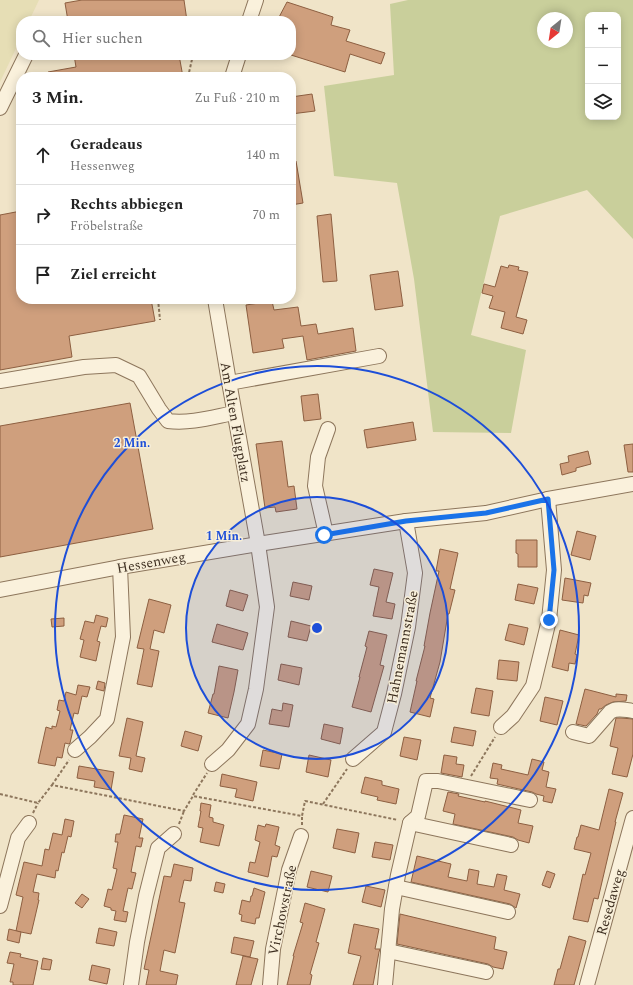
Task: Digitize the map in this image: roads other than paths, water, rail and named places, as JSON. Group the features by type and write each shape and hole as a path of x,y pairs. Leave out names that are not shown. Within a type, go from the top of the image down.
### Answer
{"street":[{"path":"251,16 256,0"},
{"path":"18,72 24,60"},
{"path":"233,72 237,60"},
{"path":"0,108 16,75"},
{"name":"Am Alten Flugplatz","path":"212,764 228,750 248,724 256,689 267,607 258,544 216,304"},
{"path":"229,383 379,356"},
{"path":"0,381 84,367 116,365 139,376 168,421 194,421 234,413"},
{"path":"326,534 315,486 318,457 328,429"},
{"name":"Hessenweg","path":"0,590 258,544 406,521 486,513 548,499 633,484"},
{"path":"501,727 513,716 533,686 549,620 554,570 548,499"},
{"name":"Hahnemannstraße","path":"353,759 384,732 394,694 408,627 415,573 406,521"},
{"path":"75,750 107,719 123,637 120,568"},
{"path":"573,732 589,736 614,709 633,711"},
{"path":"385,985 392,909 396,887 410,823 418,816 426,781 438,781 530,800"},
{"name":"Resedaweg","path":"587,985 633,818"},
{"path":"410,823 511,844"},
{"path":"0,906 18,838 29,824"},
{"path":"131,985 146,896 158,848 174,834"},
{"name":"Virchowstraße","path":"270,985 273,949 289,870 301,836"},
{"path":"396,887 508,912"},
{"path":"388,951 486,972"}]}
